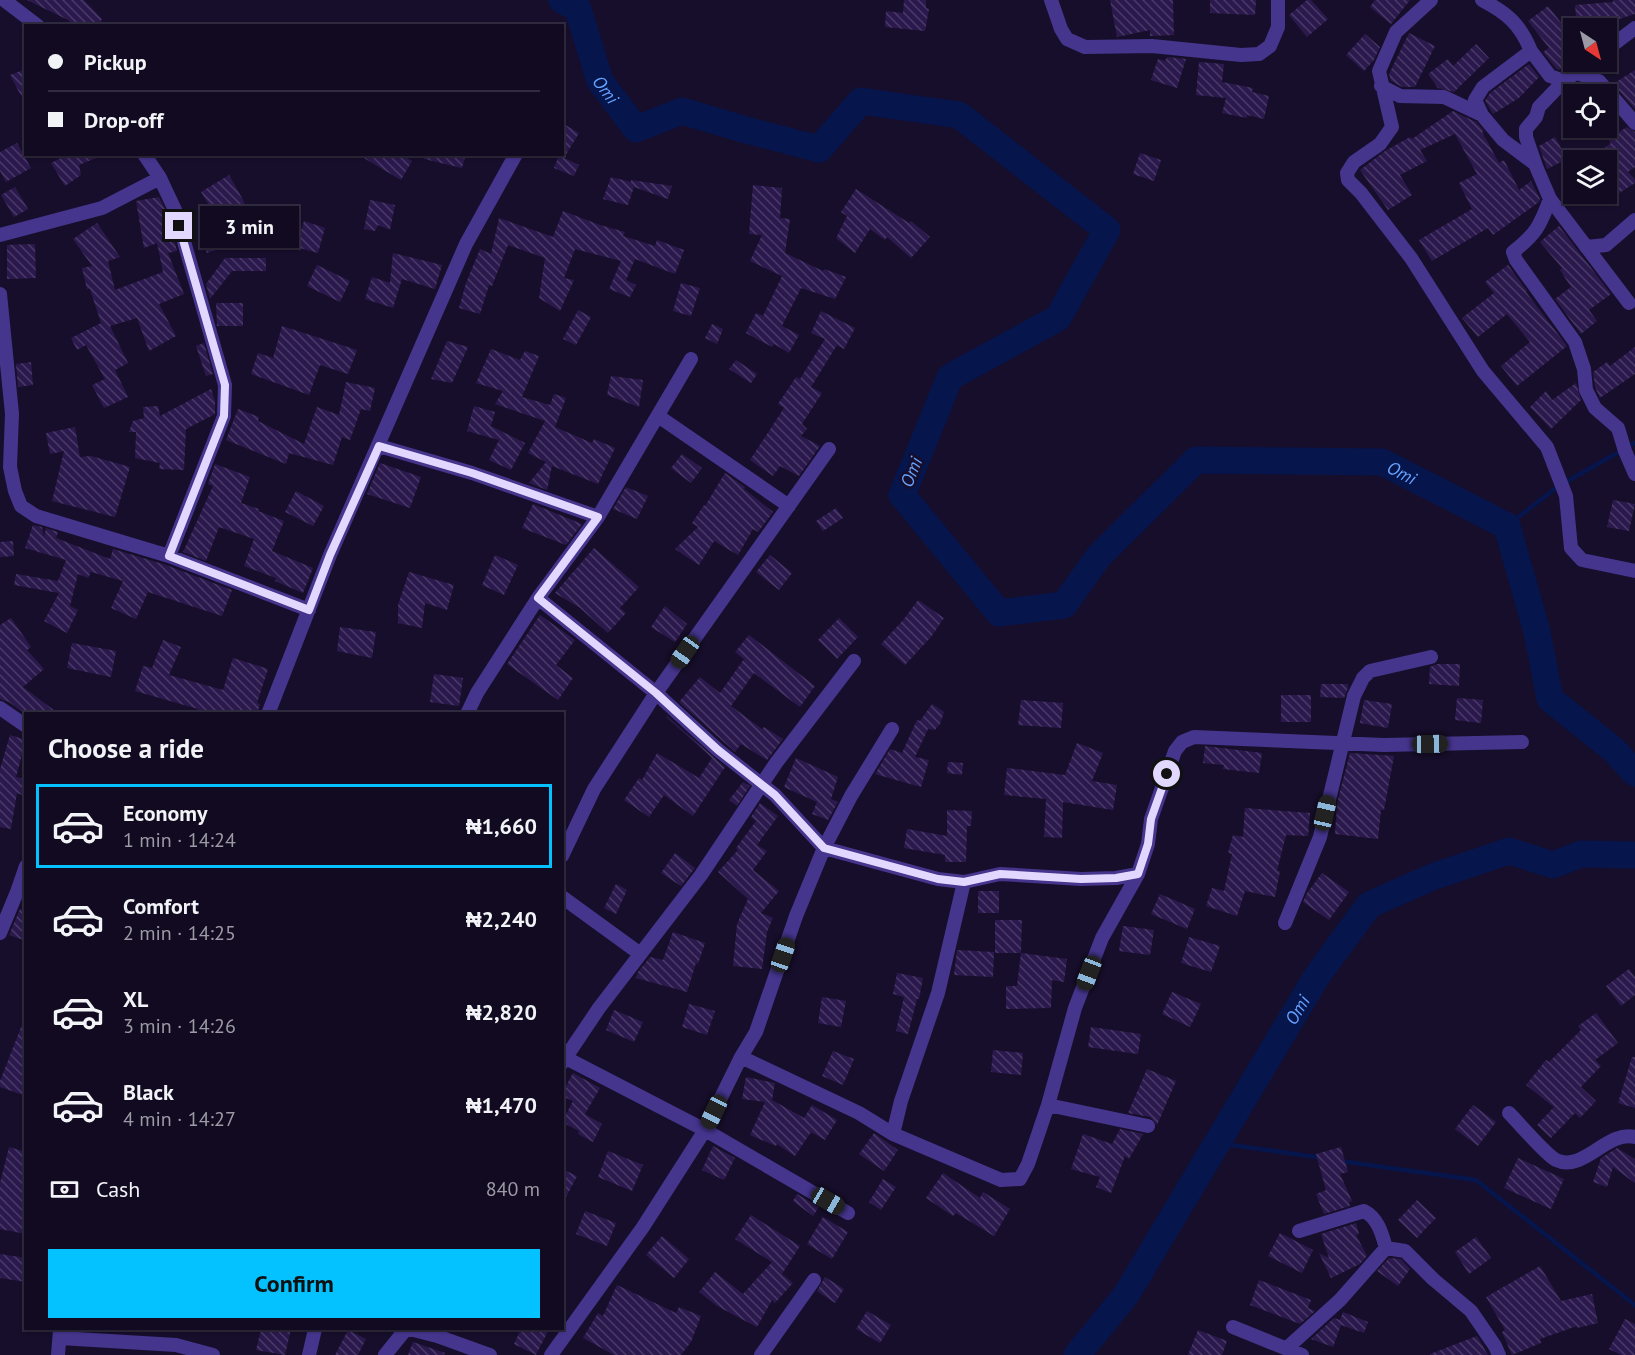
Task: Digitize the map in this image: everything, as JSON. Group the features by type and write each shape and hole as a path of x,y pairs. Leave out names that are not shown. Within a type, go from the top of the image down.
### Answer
{"street":[{"path":"4,0 35,24"},
{"path":"1051,0 1067,39 1085,47 1152,46 1241,55 1259,54 1270,46 1278,27 1278,0"},
{"path":"1431,0 1396,32 1379,71 1392,127 1380,144 1354,162 1347,173 1348,180 1411,258 1483,371 1547,447 1566,496 1571,548 1582,560 1635,571"},
{"path":"1482,0 1510,17 1524,34 1531,51 1550,76 1552,93"},
{"path":"1617,42 1635,28"},
{"path":"1531,51 1483,87 1475,99 1482,115 1503,140 1536,167"},
{"path":"1629,303 1550,199 1536,167 1526,137 1526,129 1536,117 1539,107 1564,81 1577,73 1599,81 1635,123"},
{"path":"1550,76 1564,81"},
{"path":"1381,86 1400,96 1444,97 1482,115"},
{"path":"145,156 160,178 175,210 225,385 224,416 169,556"},
{"path":"269,712 330,555 466,244 515,156"},
{"path":"0,235 102,208 160,178"},
{"path":"1550,199 1541,223 1532,237 1513,252 1516,260 1575,342 1584,369 1586,390 1590,399 1595,408 1618,428 1635,474"},
{"path":"1586,247 1606,245 1635,220"},
{"path":"0,294 12,414 10,467 21,506 36,516 169,556 309,610"},
{"path":"468,712 477,693 538,598 598,517 691,359"},
{"path":"658,416 789,506"},
{"path":"379,446 472,473 598,517"},
{"path":"564,852 594,789 656,693 829,449"},
{"path":"538,598 656,693 718,750 775,795 824,848 938,879 964,882 1000,874 1081,879 1116,878 1138,874"},
{"path":"1285,923 1320,837 1354,696 1362,678 1370,671 1431,657"},
{"path":"848,1213 705,1130 564,1058 639,953 701,875 761,784 854,661"},
{"path":"0,708 24,725"},
{"path":"551,1355 643,1227 705,1130 756,1032 796,916 824,848 851,796 892,729"},
{"path":"741,1057 859,1113 892,1134 1001,1180 1020,1179 1028,1164 1048,1105 1075,1008 1102,938 1138,874 1148,844 1151,819 1175,752 1182,742 1194,737 1384,745 1522,742"},
{"path":"0,932 24,872"},
{"path":"892,1134 938,993 964,882"},
{"path":"564,898 639,953"},
{"path":"1048,1105 1148,1126"},
{"path":"1509,1113 1557,1160 1575,1162 1617,1137 1635,1137"},
{"path":"1299,1231 1364,1211 1371,1215 1383,1234 1386,1248"},
{"path":"1287,1348 1340,1300 1386,1248"},
{"path":"1386,1248 1405,1251 1433,1279 1471,1311 1499,1355"},
{"path":"761,1355 814,1280"},
{"path":"1233,1327 1302,1355"},
{"path":"309,1355 315,1330"},
{"path":"385,1355 407,1330"},
{"path":"412,1330 437,1336 490,1355"},
{"path":"58,1355 60,1334 176,1346 213,1355"}],"building":[{"path":"27,0 84,0 102,19 99,24 72,24"},
{"path":"904,0 926,0 926,8 929,9 925,31 885,27 886,11 903,13"},
{"path":"1110,0 1173,0 1174,35 1150,36 1150,30 1117,37"},
{"path":"1210,0 1256,0 1255,15 1210,13"},
{"path":"1307,0 1311,0 1328,19 1307,37 1289,15"},
{"path":"1375,0 1410,0 1391,24 1370,7"},
{"path":"1613,0 1635,0 1635,14 1617,20 1576,18 1575,5 1613,2"},
{"path":"1548,6 1563,25 1563,68 1559,70 1556,68 1543,52 1549,48 1528,21"},
{"path":"1409,33 1435,46 1415,87 1402,87 1391,81 1389,74"},
{"path":"1365,34 1380,47 1374,60 1364,71 1346,55"},
{"path":"1476,44 1489,58 1454,92 1438,88 1428,74 1448,59 1453,66"},
{"path":"1167,57 1186,59 1177,88 1151,80 1158,59 1165,61"},
{"path":"1199,62 1224,64 1222,82 1253,88 1252,92 1269,96 1264,119 1222,113 1226,98 1196,95"},
{"path":"1529,64 1539,77 1519,98 1493,114 1485,101 1490,93"},
{"path":"24,70 24,101 10,75"},
{"path":"1635,70 1635,109 1617,89 1617,84 1613,84"},
{"path":"1453,111 1476,122 1484,131 1482,132 1499,163 1504,160 1519,190 1531,181 1540,199 1493,235 1488,228 1432,261 1419,240 1472,209 1459,183 1477,174 1455,134 1420,150 1427,161 1400,175 1412,195 1388,210 1360,170 1385,151 1410,137 1412,139"},
{"path":"564,124 579,133 564,158 579,165 574,176 554,168 559,156 564,156"},
{"path":"1627,127 1635,132 1635,167 1628,172 1635,179 1635,183 1617,194 1617,150 1602,150 1611,143 1608,139 1617,138 1617,133"},
{"path":"1555,137 1563,152 1563,161 1547,169 1539,146"},
{"path":"17,143 31,168 6,182 0,171 0,152"},
{"path":"1140,153 1161,160 1154,181 1133,174"},
{"path":"65,156 101,156 79,165 81,175 65,186 51,163"},
{"path":"360,156 404,156 412,161 401,180"},
{"path":"424,156 465,156 462,168 424,159"},
{"path":"229,175 242,198 257,234 207,253 198,231 220,223 201,192"},
{"path":"611,177 631,182 631,180 672,186 668,199 634,187 628,205 603,199"},
{"path":"753,185 782,188 780,218 790,219 785,253 823,271 824,269 846,277 835,299 801,288 782,326 799,335 789,353 774,344 772,347 746,333 756,313 763,316 782,276 750,261 762,235 749,234"},
{"path":"15,187 28,209 14,217 1,195"},
{"path":"856,189 909,223 911,221 930,237 911,258 887,237 885,240 870,229 855,253 836,238 847,216 841,212"},
{"path":"159,197 167,213 177,251 168,253 184,294 159,304 176,336 149,351 137,318 110,326 128,363 115,370 128,397 104,408 92,385 105,379 86,345 77,350 71,338 101,323 90,289 87,289 82,268 92,266 73,239 97,223 120,257 108,261 115,290 163,272 157,243 144,248 136,201"},
{"path":"370,200 395,205 390,230 378,225 375,231 364,229"},
{"path":"563,211 625,232 623,236 655,246 657,240 684,250 675,274 635,259 626,280 636,285 630,297 609,289 621,261 575,249 564,278 574,280 560,311 539,298 545,258 508,245 492,286 489,285 480,314 459,308 480,249 491,254 499,218 553,237"},
{"path":"304,221 325,228 318,253 296,247"},
{"path":"1559,226 1611,294 1589,310 1597,321 1581,334 1555,299 1571,287 1560,270 1562,268 1540,242"},
{"path":"35,244 36,278 7,279 7,245"},
{"path":"393,253 442,265 435,289 402,279 393,308 365,299 372,277 390,283"},
{"path":"225,258 266,258 266,271 232,271 210,299 206,284"},
{"path":"317,265 350,281 340,302 307,286"},
{"path":"1508,265 1567,346 1517,386 1501,366 1530,342 1507,314 1478,337 1462,318 1494,293 1485,282"},
{"path":"681,283 700,288 691,316 673,311"},
{"path":"216,303 243,303 243,326 217,326"},
{"path":"578,310 591,317 576,345 563,339"},
{"path":"821,311 855,328 844,349 837,345 811,387 822,393 802,424 807,429 801,436 820,446 799,476 780,466 773,476 750,460 784,408 778,404 796,377 800,379 825,339 811,333"},
{"path":"712,324 723,329 717,344 705,338"},
{"path":"282,326 357,350 348,374 320,365 309,395 251,374 258,353 273,358"},
{"path":"447,341 468,347 452,383 431,379"},
{"path":"204,343 213,374 206,376 196,346"},
{"path":"1635,347 1635,374 1600,398 1595,387 1593,372 1607,362 1610,366"},
{"path":"491,349 520,360 525,351 539,356 522,397 550,405 554,394 566,398 555,427 592,443 594,439 615,448 598,484 552,466 547,490 529,483 546,462 528,453 545,421 495,404 503,391 476,383"},
{"path":"736,360 757,374 751,383 729,369"},
{"path":"31,362 33,385 18,387 16,364"},
{"path":"611,376 643,380 639,407 607,395"},
{"path":"346,382 375,388 370,411 361,409 350,440 342,437 333,465 289,453 286,464 226,440 238,409 259,417 258,421 304,444 317,407 339,415"},
{"path":"1576,383 1581,400 1551,429 1530,407 1546,391 1552,400"},
{"path":"211,389 215,401 215,414 186,429 184,470 159,469 160,463 135,458 136,432 129,432 133,421 144,418 143,407 158,406 160,416"},
{"path":"474,406 495,412 491,426 525,443 511,470 489,460 499,440 467,431"},
{"path":"75,427 80,457 91,456 130,467 115,517 52,501 64,451 50,454 46,433"},
{"path":"682,454 702,468 691,483 671,468"},
{"path":"380,463 421,477 410,508 367,494"},
{"path":"215,464 250,477 241,503 284,521 272,551 313,568 303,593 275,581 276,578 244,566 254,539 219,527 206,561 183,552 213,486 208,484"},
{"path":"725,473 773,512 758,532 753,529 738,555 714,541 699,565 675,549 698,527 692,523"},
{"path":"626,487 648,496 637,519 613,509"},
{"path":"296,491 324,506 313,526 285,512"},
{"path":"1613,500 1635,504 1629,531 1607,527"},
{"path":"533,504 582,524 566,545 522,528"},
{"path":"836,508 843,518 823,531 816,521"},
{"path":"33,525 42,527 44,537 46,528 58,532 56,538 110,559 113,549 166,565 232,590 222,616 148,592 136,619 111,608 123,581 91,572 88,578 78,574 70,606 78,610 67,633 44,621 59,593 14,585 16,574 58,581 66,560 25,548"},
{"path":"13,541 14,556 0,557 0,542"},
{"path":"594,548 639,587 620,608 626,613 608,633 580,608 555,593"},
{"path":"495,555 518,565 504,595 482,585"},
{"path":"770,555 792,573 779,590 756,572"},
{"path":"409,572 454,585 447,610 425,603 422,628 398,623 398,605"},
{"path":"918,600 944,618 931,637 905,665 881,644"},
{"path":"665,606 687,624 675,642 651,627"},
{"path":"540,615 575,640 556,665 573,678 558,700 507,664"},
{"path":"11,618 31,647 27,650 44,669 23,687 56,712 24,713 9,702 0,699 0,625"},
{"path":"839,618 858,637 837,659 818,640"},
{"path":"340,627 376,632 372,658 337,651"},
{"path":"749,635 815,686 800,707 754,673 731,706 762,729 764,727 783,739 767,760 741,744 735,752 679,702 700,677 720,693 744,659 735,652"},
{"path":"163,640 181,647 169,675 223,690 233,658 268,669 257,703 260,704 258,712 200,712 197,711 198,709 135,691 143,666 152,668"},
{"path":"72,643 116,651 111,677 67,668"},
{"path":"1437,664 1460,664 1459,686 1429,684 1430,667"},
{"path":"434,674 463,678 459,706 430,702"},
{"path":"1321,684 1348,684 1348,688 1344,698 1320,697"},
{"path":"1281,695 1311,695 1311,722 1281,722"},
{"path":"1457,698 1483,700 1481,723 1455,720"},
{"path":"1021,700 1063,703 1061,728 1018,725"},
{"path":"1364,700 1392,704 1388,728 1360,723"},
{"path":"932,704 944,712 935,730 928,729 915,757 929,760 921,787 875,774 890,749 902,753 917,720 920,721"},
{"path":"667,716 725,767 693,816 664,795 649,817 624,800 639,778 642,780 657,753 699,778 712,758"},
{"path":"10,735 24,739 16,777 24,779 24,787 22,795 17,793 11,829 0,827 0,769"},
{"path":"1077,743 1103,753 1092,781 1117,785 1113,810 1063,802 1062,838 1044,837 1046,799 1004,795 1007,768 1065,775"},
{"path":"1205,746 1262,753 1259,773 1223,769 1224,765 1203,763"},
{"path":"1350,753 1394,756 1384,810 1381,810 1378,839 1335,834 1337,803"},
{"path":"796,758 838,777 831,799 838,802 828,820 812,814 817,802 784,787"},
{"path":"948,762 963,763 962,775 947,773"},
{"path":"743,782 750,786 737,806 729,800"},
{"path":"760,803 778,816 757,845 767,851 753,870 779,891 761,913 773,918 767,932 762,969 733,966 737,924 748,899 718,872 738,850 736,848 756,821 751,817"},
{"path":"1245,808 1310,813 1308,836 1286,835 1277,871 1280,871 1275,897 1245,891 1237,916 1206,906 1212,888 1224,891 1232,854 1228,853 1233,835 1243,837"},
{"path":"947,810 972,811 971,826 967,826 966,862 945,862 945,855 904,848 907,829 947,836"},
{"path":"675,853 695,868 681,886 661,873"},
{"path":"1322,873 1349,892 1329,920 1303,902"},
{"path":"616,884 627,890 616,914 604,908"},
{"path":"978,891 999,891 999,913 978,913"},
{"path":"1160,894 1195,909 1187,929 1151,914"},
{"path":"20,909 24,910 24,940 9,935"},
{"path":"995,920 1022,920 1021,953 995,953"},
{"path":"1123,926 1154,930 1150,955 1119,951"},
{"path":"673,932 705,943 687,992 636,978 650,957 663,960"},
{"path":"1189,937 1220,946 1211,972 1181,963"},
{"path":"957,950 994,952 993,977 954,975"},
{"path":"1021,953 1067,959 1064,982 1052,980 1051,1008 1006,1009 1006,986 1017,986"},
{"path":"1629,969 1635,977 1635,995 1621,1006 1606,986"},
{"path":"897,973 923,978 908,1034 896,1031 904,997 893,994"},
{"path":"1172,992 1201,1004 1190,1027 1162,1014"},
{"path":"822,997 846,1001 841,1027 818,1023"},
{"path":"689,1004 715,1011 707,1035 682,1027"},
{"path":"614,1010 643,1022 634,1042 606,1030"},
{"path":"1596,1013 1618,1043 1595,1060 1601,1066 1581,1087 1596,1101 1580,1118 1575,1113 1551,1138 1537,1125 1554,1107 1526,1085 1546,1060 1549,1062 1581,1030 1578,1026"},
{"path":"24,1020 24,1095 0,1087 0,1081"},
{"path":"1091,1027 1141,1034 1138,1054 1088,1047"},
{"path":"993,1050 1023,1053 1021,1075 991,1072"},
{"path":"833,1051 854,1059 843,1085 822,1076"},
{"path":"1632,1057 1635,1057 1635,1108 1618,1103"},
{"path":"1147,1069 1176,1081 1157,1125 1150,1117 1128,1113"},
{"path":"573,1073 600,1088 585,1114 602,1124 593,1142 564,1123 564,1118 573,1101 564,1097 564,1089"},
{"path":"746,1077 775,1083 772,1100 804,1118 812,1105 837,1120 825,1140 811,1132 795,1156 777,1144 776,1146 750,1135 765,1102 742,1099"},
{"path":"1473,1105 1496,1122 1478,1146 1455,1129"},
{"path":"1120,1129 1143,1134 1129,1159 1125,1156 1111,1193 1096,1187 1100,1177 1071,1169 1083,1134 1112,1144"},
{"path":"874,1133 898,1150 884,1171 859,1154"},
{"path":"713,1146 735,1158 724,1180 702,1170"},
{"path":"9,1147 24,1151 24,1234 0,1229 0,1183"},
{"path":"1341,1147 1348,1172 1340,1174 1352,1201 1349,1202 1350,1206 1324,1214 1316,1194 1326,1190 1316,1154"},
{"path":"1617,1148 1635,1159 1635,1183 1613,1167 1607,1187 1593,1182 1601,1158"},
{"path":"608,1151 643,1165 632,1191 598,1177"},
{"path":"1518,1158 1564,1179 1551,1209 1504,1188"},
{"path":"564,1170 577,1176 564,1201"},
{"path":"943,1173 980,1198 983,1192 1010,1209 994,1236 956,1213 953,1216 926,1198"},
{"path":"883,1179 896,1187 881,1210 869,1202"},
{"path":"797,1194 819,1207 813,1216 793,1201"},
{"path":"1417,1200 1436,1218 1417,1238 1398,1220"},
{"path":"585,1211 616,1223 607,1246 576,1234"},
{"path":"751,1215 800,1246 782,1274 793,1283 775,1303 772,1300 757,1327 717,1306 699,1292 715,1272 743,1294 772,1262 735,1239"},
{"path":"823,1217 848,1232 832,1259 807,1244"},
{"path":"1356,1223 1359,1234 1356,1235 1367,1256 1360,1264 1331,1278 1319,1253 1329,1258 1321,1234"},
{"path":"1280,1233 1313,1250 1302,1273 1268,1256"},
{"path":"662,1236 689,1259 674,1278 646,1255"},
{"path":"1476,1237 1491,1258 1469,1274 1455,1252"},
{"path":"0,1254 24,1258 24,1282 0,1278"},
{"path":"1389,1258 1401,1259 1410,1269 1398,1286 1377,1271"},
{"path":"1540,1266 1561,1301 1592,1294 1598,1323 1577,1328 1577,1326 1540,1339 1541,1343 1512,1355 1502,1332 1505,1330 1486,1297"},
{"path":"825,1277 844,1289 835,1303 817,1291"},
{"path":"1259,1280 1311,1300 1308,1308 1315,1311 1300,1324 1250,1305"},
{"path":"617,1285 676,1313 679,1307 701,1316 691,1342 681,1355 614,1355 583,1338 598,1313 603,1316"},
{"path":"867,1311 891,1325 880,1343 856,1329"},
{"path":"1343,1312 1368,1322 1364,1333 1341,1325 1333,1347 1311,1339 1334,1318 1340,1320"},
{"path":"1625,1319 1635,1324 1635,1355 1621,1355 1609,1349"},
{"path":"261,1330 291,1330 285,1355 256,1350"},
{"path":"348,1330 366,1339 358,1355 335,1355"},
{"path":"521,1330 548,1330 536,1355 514,1344"},
{"path":"1198,1330 1227,1341 1222,1355 1188,1355"},
{"path":"1477,1336 1488,1355 1430,1355 1430,1354"},
{"path":"413,1342 445,1353 444,1355 408,1355"}],"waterway":[{"name":"Omi","path":"562,0 578,9 600,81 636,129 682,111 819,149 861,101 959,115 1107,230 1058,318 950,377 902,495 999,613 1064,605 1099,556 1196,460 1382,462 1507,526 1537,632 1550,699 1614,750 1635,773"},
{"path":"1507,526 1557,487 1635,443"},
{"name":"Omi","path":"1077,1355 1126,1295 1317,976 1369,905 1432,877 1509,851 1553,865 1581,854 1635,855"},
{"path":"1217,1143 1323,1158"},
{"path":"1340,1161 1476,1180 1635,1305"}],"route":[{"path":"179,226 225,385 224,416 169,556 309,610 330,555 379,446 472,473 598,517 538,598 656,693 718,750 775,795 824,848 938,879 964,882 1000,874 1081,879 1116,878 1138,874 1148,844 1151,819 1167,774"}]}
